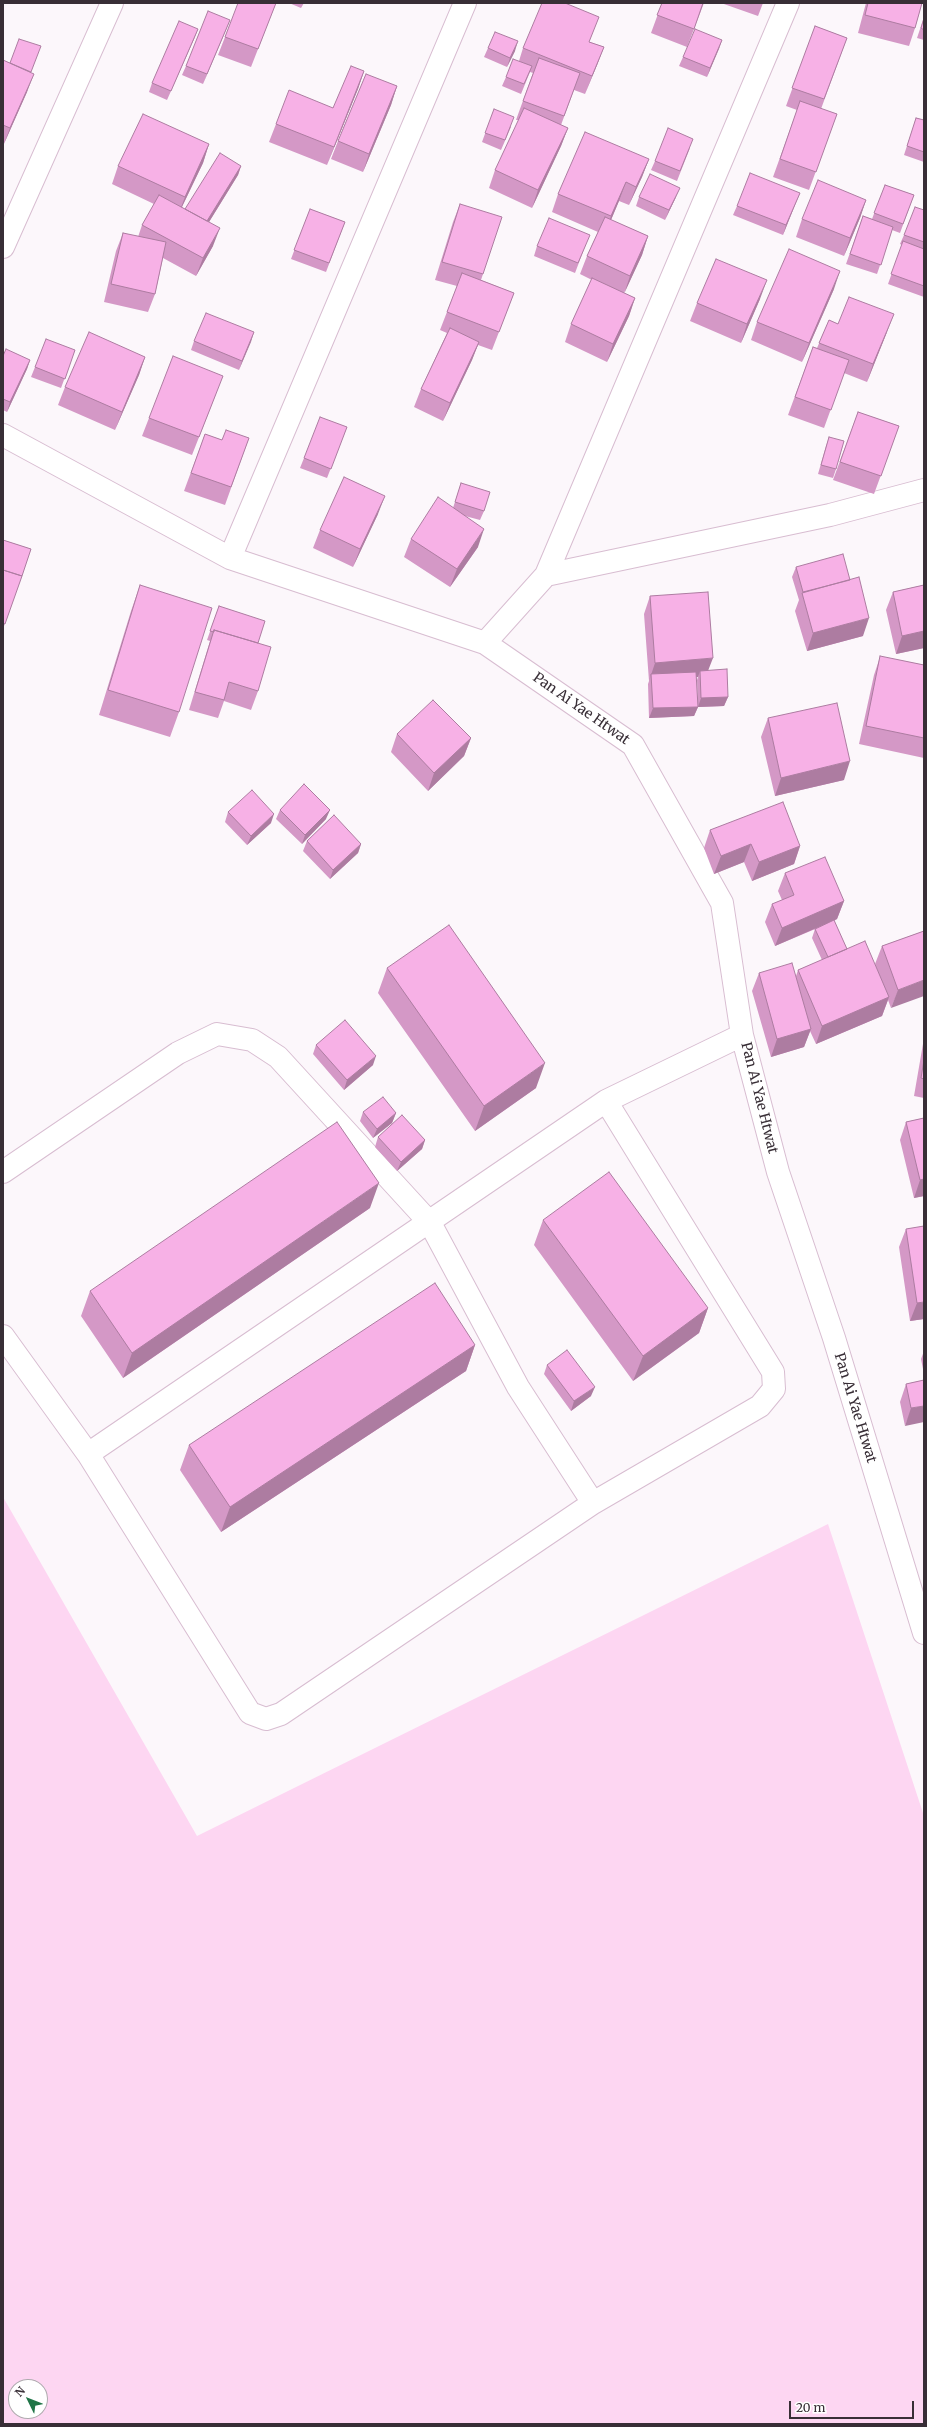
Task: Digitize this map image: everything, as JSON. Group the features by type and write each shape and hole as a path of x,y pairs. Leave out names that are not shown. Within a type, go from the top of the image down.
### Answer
{"street":[{"path":"3,247 112,3"},
{"path":"230,558 465,3"},
{"path":"485,643 546,575 788,3"},
{"name":"Pan Ai Yae Htwat","path":"3,435 230,558 485,643 633,745 722,903 742,1035 778,1172 834,1338 924,1633"},
{"path":"546,575 830,514 924,490"},
{"path":"3,1172 178,1053 217,1034 252,1040 278,1057 430,1223 518,1387 593,1503"},
{"path":"88,1454 430,1223 606,1101 742,1035"},
{"path":"3,1336 88,1454 250,1713 266,1719 281,1714 593,1503 760,1406 774,1390 773,1372 606,1101"}],"shaded area":[{"path":"3,1497 197,1836 828,1524 924,1816 924,2424 3,2424"}],"building":[{"path":"238,3 276,3 258,49 225,37"},
{"path":"542,3 565,3 599,17 589,42 604,47 592,76 523,48"},
{"path":"662,3 703,3 694,29 657,15"},
{"path":"868,3 922,3 915,28 865,15"},
{"path":"208,11 230,20 207,74 186,66"},
{"path":"924,18 924,30 921,28"},
{"path":"179,21 198,29 171,91 152,83"},
{"path":"815,26 847,38 824,99 792,88"},
{"path":"695,29 722,40 710,68 683,57"},
{"path":"495,32 518,41 510,58 488,48"},
{"path":"19,39 41,46 31,72 10,63"},
{"path":"539,58 580,73 564,116 523,101"},
{"path":"513,59 532,66 524,84 506,77"},
{"path":"3,60 34,74 10,128 3,125"},
{"path":"351,66 364,71 334,147 276,124 289,90 333,108"},
{"path":"366,74 397,86 369,154 338,141"},
{"path":"800,101 837,114 816,172 780,159"},
{"path":"524,108 568,128 538,190 495,170"},
{"path":"494,109 514,117 505,140 485,133"},
{"path":"143,114 209,144 185,197 118,166"},
{"path":"916,118 924,120 924,152 907,146"},
{"path":"668,128 693,139 680,171 655,161"},
{"path":"585,132 649,159 636,187 626,182 611,216 558,194"},
{"path":"220,153 241,166 207,221 185,209"},
{"path":"750,173 800,193 786,225 737,206"},
{"path":"650,174 680,188 669,210 639,197"},
{"path":"818,180 866,200 850,238 802,219"},
{"path":"885,185 914,195 903,224 874,213"},
{"path":"159,195 220,228 203,258 142,225"},
{"path":"460,204 502,217 483,274 442,262"},
{"path":"915,207 924,210 924,242 904,235"},
{"path":"310,209 345,222 329,263 294,250"},
{"path":"863,216 893,227 881,265 850,254"},
{"path":"605,217 648,236 630,276 587,256"},
{"path":"549,218 590,235 578,263 537,246"},
{"path":"123,233 166,242 155,294 111,284"},
{"path":"903,241 924,249 924,286 891,274"},
{"path":"789,249 840,271 809,343 757,322"},
{"path":"716,259 767,280 747,324 697,303"},
{"path":"462,273 514,293 499,332 447,312"},
{"path":"592,278 635,298 613,344 571,324"},
{"path":"849,297 894,314 873,364 819,343 829,320 838,324"},
{"path":"206,313 254,332 242,361 194,341"},
{"path":"450,328 479,342 450,403 421,389"},
{"path":"89,332 145,357 122,412 65,387"},
{"path":"46,339 75,350 65,379 35,367"},
{"path":"813,347 849,360 831,410 795,397"},
{"path":"6,349 30,360 10,402 3,399 3,356"},
{"path":"173,356 223,376 199,437 149,418"},
{"path":"858,412 899,426 881,476 840,462"},
{"path":"320,417 347,427 331,469 304,458"},
{"path":"226,430 249,438 231,487 191,473 205,434 222,440"},
{"path":"829,437 844,441 836,469 821,465"},
{"path":"344,477 385,496 360,549 320,530"},
{"path":"461,483 490,492 484,511 455,502"},
{"path":"438,497 484,529 457,569 411,539"},
{"path":"3,540 31,549 22,576 3,570"},
{"path":"843,554 850,580 803,592 796,567"},
{"path":"3,570 22,576 5,624 3,623"},
{"path":"859,577 869,618 813,633 802,593"},
{"path":"140,585 212,608 179,712 108,690"},
{"path":"924,585 924,631 902,636 893,592"},
{"path":"708,592 713,658 655,663 650,596"},
{"path":"219,606 265,621 258,643 214,630 214,632 210,631"},
{"path":"214,630 271,647 258,691 229,682 224,700 195,692"},
{"path":"880,656 924,665 924,738 866,726"},
{"path":"727,669 728,697 701,698 700,671"},
{"path":"696,672 698,707 653,708 651,674"},
{"path":"433,700 471,738 434,773 397,734"},
{"path":"837,703 850,761 781,778 768,718"},
{"path":"304,784 330,810 305,835 280,810"},
{"path":"252,790 274,814 251,836 228,812"},
{"path":"783,802 800,846 759,862 751,844 721,856 710,830"},
{"path":"334,815 361,844 333,870 307,841"},
{"path":"825,857 844,901 782,928 772,904 794,895 785,873"},
{"path":"834,920 847,949 828,957 815,929"},
{"path":"449,925 545,1063 484,1106 387,968"},
{"path":"924,931 924,980 898,990 882,946"},
{"path":"865,941 889,997 822,1026 798,970"},
{"path":"792,963 811,1029 777,1039 759,973"},
{"path":"345,1020 376,1056 347,1080 316,1045"},
{"path":"924,1060 924,1079 921,1078"},
{"path":"383,1097 396,1113 377,1129 363,1112"},
{"path":"402,1115 425,1140 401,1162 378,1137"},
{"path":"924,1118 924,1179 920,1180 906,1122"},
{"path":"337,1122 379,1183 132,1353 90,1291"},
{"path":"609,1172 708,1308 643,1356 543,1220"},
{"path":"924,1226 924,1302 917,1303 906,1229"},
{"path":"435,1283 475,1345 230,1507 189,1445"},
{"path":"567,1350 595,1387 574,1401 547,1365"},
{"path":"924,1380 924,1406 911,1408 906,1384"}]}
